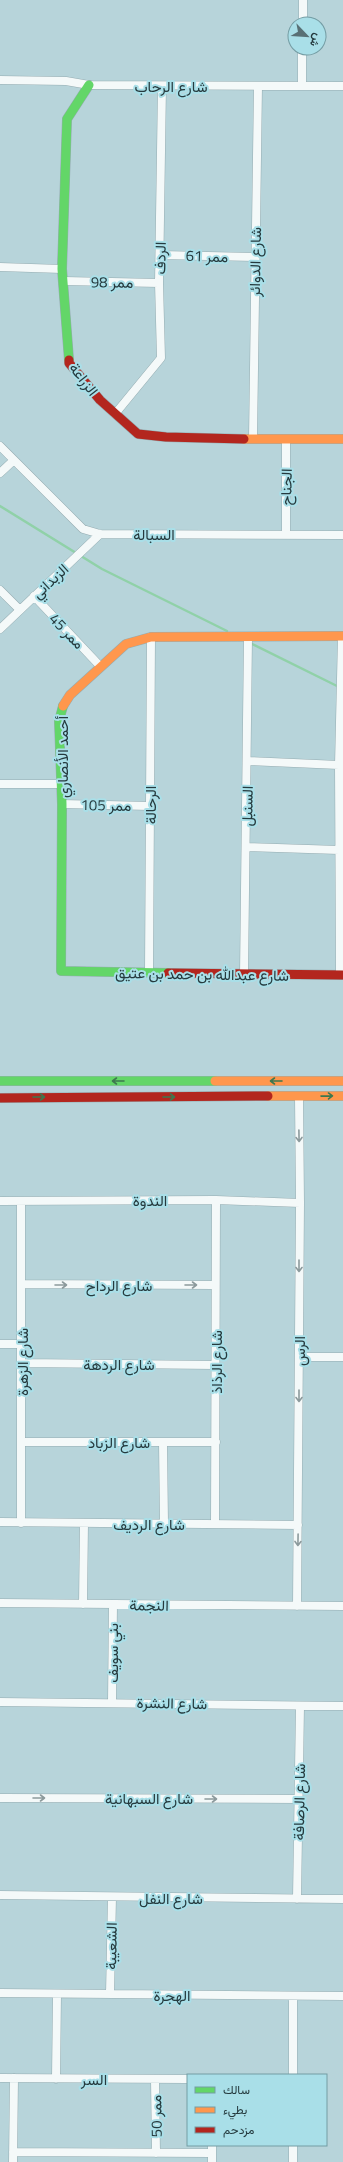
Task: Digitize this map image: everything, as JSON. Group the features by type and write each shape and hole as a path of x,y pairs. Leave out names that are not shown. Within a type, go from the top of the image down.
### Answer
{"street":[{"path":"302,16 303,0"},
{"path":"302,56 302,85"},
{"name":"شارع الرحاب","path":"0,80 66,81 89,85 343,86"},
{"name":"الزراعة","path":"89,85 67,120 62,269 69,363 84,382 115,414 138,434 166,437 286,440 343,439"},
{"name":"الردف","path":"115,414 161,358 160,255 162,86"},
{"name":"شارع الدوائر","path":"253,439 258,86"},
{"name":"ممر 61","path":"160,255 255,257"},
{"path":"0,268 62,269"},
{"name":"ممر 98","path":"64,281 160,283"},
{"name":"الجناح","path":"286,440 286,534"},
{"name":"السبالة","path":"0,446 83,529 100,534 343,535"},
{"path":"0,473 14,460"},
{"name":"الزبداني","path":"0,629 19,609 100,534"},
{"path":"0,590 19,609"},
{"name":"ممر 45","path":"34,596 100,666"},
{"path":"341,975 339,850 341,803 339,765 342,636"},
{"name":"أحمد الأنصاري","path":"61,971 62,804 60,721 63,706 70,695 100,666 126,644 151,637 342,636"},
{"name":"الرحالة","path":"149,973 151,637"},
{"name":"السنبل","path":"244,975 248,761 248,637"},
{"path":"248,761 339,765"},
{"path":"0,784 61,784"},
{"name":"ممر 105","path":"62,804 150,806"},
{"path":"246,847 339,850"},
{"name":"شارع عبدالله بن حمد بن عتيق","path":"61,971 244,975 341,975"},
{"path":"0,1081 343,1081"},
{"path":"0,1098 343,1096"},
{"name":"الرس","path":"297,1606 300,1202 298,1097"},
{"name":"الندوة","path":"0,1201 216,1200 300,1202"},
{"name":"شارع الرذاذ","path":"215,1524 216,1200"},
{"name":"شارع الزهرة","path":"21,1201 21,1523"},
{"name":"شارع الرداح","path":"22,1284 215,1285"},
{"path":"0,1344 22,1344"},
{"path":"299,1357 343,1357"},
{"name":"شارع الردهة","path":"22,1364 216,1365"},
{"name":"شارع الزباد","path":"22,1442 216,1442"},
{"path":"163,1442 164,1524"},
{"name":"شارع الرديف","path":"0,1522 298,1525"},
{"path":"83,1604 84,1523"},
{"name":"النجمة","path":"0,1603 343,1606"},
{"name":"بني سويف","path":"112,1702 113,1604"},
{"name":"شارع النشرة","path":"0,1702 112,1702 343,1706"},
{"name":"شارع الرصافة","path":"297,1899 300,1706"},
{"name":"شارع السبهانية","path":"0,1798 299,1799"},
{"name":"شارع النفل","path":"0,1895 343,1899"},
{"name":"الشعيبة","path":"110,1994 112,1897"},
{"name":"الهجرة","path":"0,1993 343,1996"},
{"path":"56,2079 57,1994"},
{"path":"293,1996 293,2074"},
{"name":"السر","path":"0,2078 187,2079"},
{"path":"13,2162 14,2078"},
{"name":"ممر 50","path":"155,2079 156,2153"},
{"path":"293,2146 293,2162"},
{"path":"13,2152 156,2153 212,2149 212,2162"},
{"path":"66,2153 66,2162"}],"waterway":[{"path":"0,506 102,569 227,631"},
{"path":"250,643 339,687"}],"traffic: fast":[{"path":"69,360 62,269 67,119 89,85"},
{"path":"63,706 59,721 62,804 61,971 168,973"},
{"path":"0,1081 215,1081"}],"traffic: slow":[{"path":"244,439 343,439"},
{"path":"63,706 70,695 126,644 151,637 343,636"},
{"path":"215,1081 343,1081"},
{"path":"268,1096 343,1096"}],"traffic: jam":[{"path":"69,360 69,363 100,400 138,434 166,437 244,439"},
{"path":"168,973 343,975"},
{"path":"0,1098 268,1096"}]}
